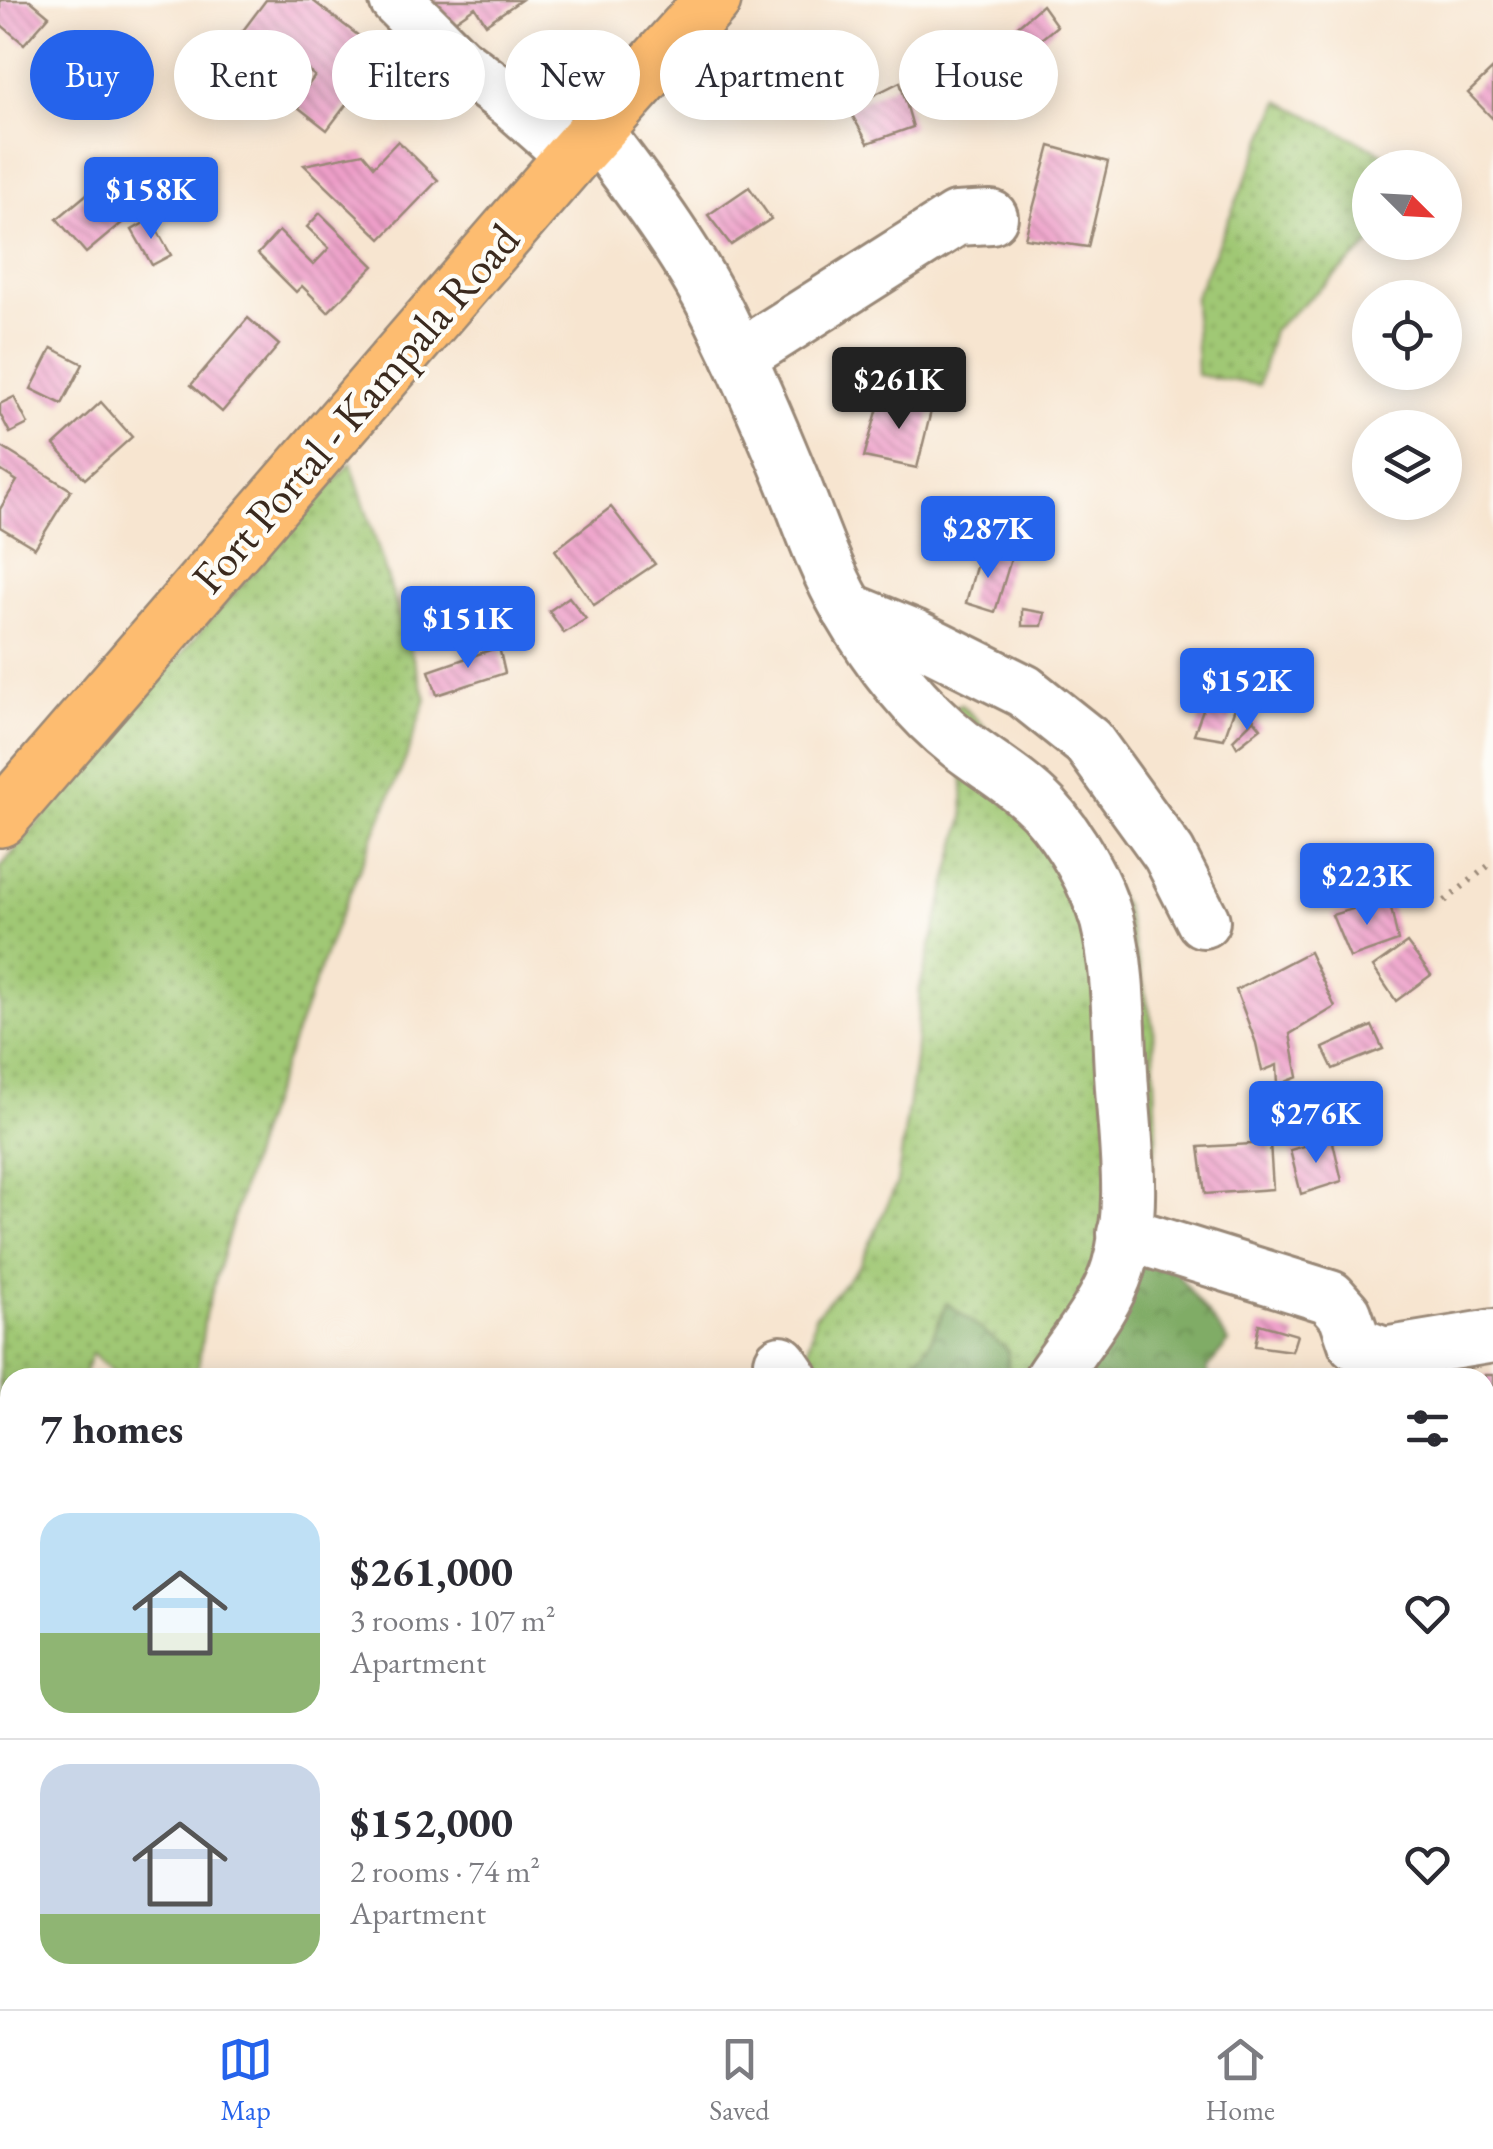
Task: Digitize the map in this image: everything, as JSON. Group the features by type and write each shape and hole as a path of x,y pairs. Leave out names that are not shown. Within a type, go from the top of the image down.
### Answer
{"highway":[{"name":"Fort Portal - Kampala Road","path":"0,819 713,0"}],"street":[{"path":"396,0 458,62 514,103 584,144 667,226 726,329 829,574 866,641 904,692 958,742 1011,779 1045,810 1077,855 1094,888 1107,922 1116,984 1128,1175 1124,1233 1118,1269 1058,1368"},
{"path":"739,357 956,219 990,217"},
{"path":"848,609 912,634 1024,690 1088,742 1169,854 1203,921"},
{"path":"1124,1233 1330,1297 1346,1314 1355,1343 1384,1354 1493,1336"}],"path":[{"path":"1445,901 1493,862"}],"green space":[{"path":"1280,101 1377,150 1352,150 1353,260 1273,330 1259,385 1197,375 1194,299"},
{"path":"351,463 426,699 259,1131 205,1315 198,1368 109,1368 92,1353 86,1368 0,1368 0,868 218,611"},
{"path":"961,705 1051,788 1124,906 1153,1025 1157,1138 1136,1256 1062,1368 805,1368 815,1316 860,1265 897,1183 915,1060 920,988 964,817 962,760 925,720"},
{"path":"1157,1247 1229,1342 1207,1368 1068,1368"},
{"path":"947,1303 1008,1350 1008,1368 910,1368 928,1346"}],"building":[{"path":"0,0 30,0 49,16 36,30 30,30 24,44 0,24"},
{"path":"266,0 312,0 351,30 332,30 335,120 327,130 312,118 312,30 243,30"},
{"path":"426,0 521,0 486,24 475,7 445,28"},
{"path":"1042,5 1057,26 1052,30 1013,30"},
{"path":"1493,69 1493,119 1468,93"},
{"path":"899,82 899,120 911,120 913,127 868,143 855,120 879,120 879,92"},
{"path":"398,141 438,180 381,239 304,165 363,153 374,166"},
{"path":"1050,146 1108,162 1088,247 1025,238"},
{"path":"749,187 771,219 731,245 708,215"},
{"path":"94,188 123,222 86,253 57,219"},
{"path":"320,213 374,266 328,312 302,286 296,292 258,254 279,231 313,265 329,248 307,227"},
{"path":"151,219 171,255 152,265 132,230"},
{"path":"248,318 279,345 222,412 191,385"},
{"path":"52,348 83,364 62,404 31,389"},
{"path":"882,394 932,407 917,468 864,457"},
{"path":"14,397 28,424 10,433 0,414 0,404"},
{"path":"101,402 132,437 85,479 54,445"},
{"path":"0,446 71,490 35,548 0,527 0,509 17,481 0,470"},
{"path":"611,507 655,564 594,605 555,550"},
{"path":"980,552 1011,559 995,612 966,603"},
{"path":"569,597 586,619 564,633 549,611"},
{"path":"1022,609 1045,613 1042,626 1022,626"},
{"path":"499,647 505,673 437,695 429,671"},
{"path":"1209,693 1238,699 1224,739 1194,734"},
{"path":"1254,719 1261,728 1237,747 1233,740"},
{"path":"1389,898 1398,941 1350,958 1332,915"},
{"path":"1407,943 1431,975 1396,1001 1373,967"},
{"path":"1309,952 1335,1007 1290,1034 1298,1077 1278,1085 1277,1065 1262,1071 1236,990"},
{"path":"1372,1026 1383,1049 1333,1069 1323,1048"},
{"path":"1332,1138 1342,1181 1301,1194 1290,1150"},
{"path":"1270,1143 1273,1189 1205,1194 1199,1147"},
{"path":"1259,1324 1297,1335 1292,1351 1255,1346"}]}
